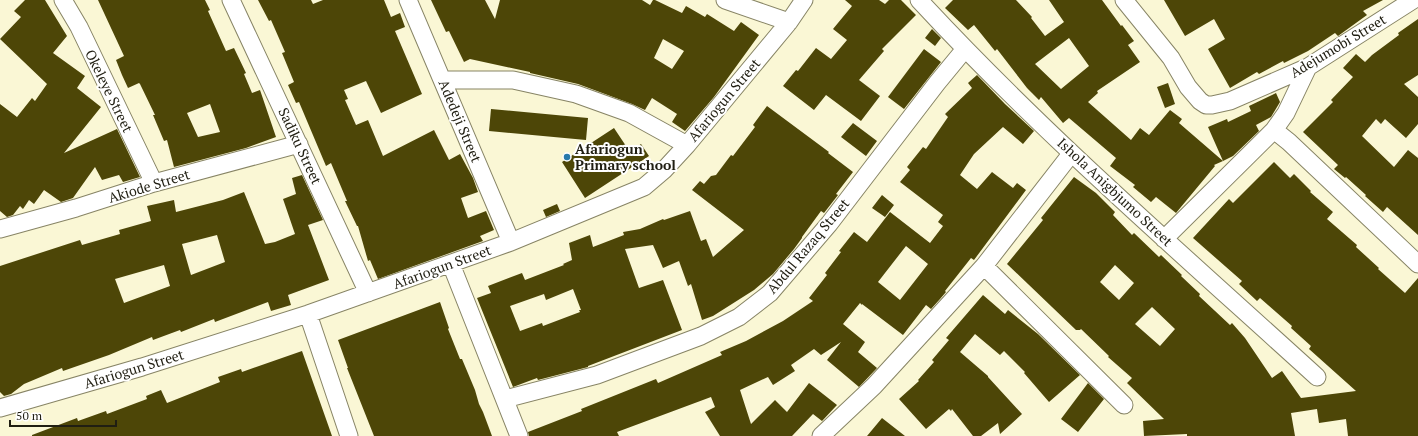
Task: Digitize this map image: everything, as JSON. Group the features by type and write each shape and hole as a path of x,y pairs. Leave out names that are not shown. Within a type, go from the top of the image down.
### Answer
{"street":[{"name":"Okeleye Street","path":"63,0 79,27 154,183"},
{"name":"Sadiku Street","path":"231,0 368,293"},
{"name":"Adedeji Street","path":"408,0 511,242"},
{"path":"725,0 789,22"},
{"name":"Afariogun Street","path":"0,408 142,367 308,314 511,242 644,187 664,170 687,145 789,22 804,0"},
{"name":"Ishola Anigbjumo Street","path":"919,0 965,49 1071,154 1317,377"},
{"name":"Adejumobi Street","path":"1124,0 1171,58 1192,92 1206,105 1230,101 1308,67 1413,0"},
{"name":"Abdul Razaq Street","path":"505,399 597,375 701,336 739,318 770,293 829,224 965,49"},
{"path":"1164,238 1274,130 1286,113 1308,67"},
{"path":"443,80 513,80 576,94 629,113 687,145"},
{"path":"1274,130 1289,142 1418,264"},
{"name":"Akiode Street","path":"0,229 76,208 154,183 299,144"},
{"path":"820,436 874,386 984,266 1071,154"},
{"path":"450,264 519,436"},
{"path":"984,266 1124,405"},
{"path":"308,314 349,436"}],"building":[{"path":"25,0 45,0 67,36 53,53 85,76 77,88 101,107 64,153 117,129 140,177 123,182 119,175 102,180 95,167 73,198 61,202 44,190 34,204 29,200 23,209 20,206 13,215 7,217 0,211 0,104 17,117 32,98 35,101 47,84 0,39 21,17 14,11"},
{"path":"98,0 205,0 210,10 208,11 226,51 234,48 246,73 244,74 252,93 260,90 276,137 246,148 174,167 167,140 164,141 153,115 155,115 140,84 139,83 128,88 122,75 116,60 124,56","holes":["210,104 220,132 198,137 187,113"]},
{"path":"258,0 311,0 313,4 323,0 384,0 391,17 400,13 405,27 395,31 422,94 381,113 366,81 344,90 348,99 345,100 356,125 368,120 383,156 434,130 449,160 460,154 473,178 478,192 461,198 468,218 486,211 494,230 480,236 483,241 378,279 370,260 368,261 358,226 345,201 347,201 331,163 326,166 299,102 296,103 288,85 294,82 282,53 285,52 271,20 269,21"},
{"path":"431,0 485,0 495,19 500,0 642,0 650,5 653,0 655,0 682,13 686,6 705,17 707,14 734,31 741,22 759,35 714,97 685,131 672,122 677,114 652,98 645,110 578,84 470,59 464,62 449,31 446,32","holes":["663,39 684,51 672,69 654,58"]},
{"path":"845,0 879,0 885,4 889,0 901,0 916,15 882,49 884,51 859,80 880,96 861,121 826,95 814,110 783,86 796,70 798,71 816,48 831,59 847,40 833,29 852,6"},
{"path":"953,0 1016,0 1032,17 1031,18 1045,36 1064,22 1049,0 1102,0 1134,41 1128,45 1140,62 1097,91 1098,93 1088,102 1131,140 1140,128 1149,135 1170,110 1182,119 1179,123 1223,161 1214,165 1215,166 1176,213 1156,197 1151,202 1133,187 1135,185 1110,166 1116,158 1069,118 1063,123 1041,97 1039,100 1027,88 997,49 995,51 974,25 968,30 945,8","holes":["1069,38 1089,66 1061,89 1035,64"]},
{"path":"1164,0 1383,0 1363,11 1367,15 1338,36 1335,33 1308,51 1284,63 1283,61 1259,74 1257,72 1230,88 1208,49 1225,39 1214,19 1185,36"},
{"path":"1418,19 1418,75 1404,84 1418,97 1418,124 1406,138 1385,119 1381,124 1376,119 1362,136 1394,167 1408,150 1418,158 1418,235 1387,207 1383,212 1346,177 1345,178 1334,169 1338,165 1303,132 1333,102 1331,100 1353,77 1343,68 1356,54 1365,62 1399,35 1398,33"},
{"path":"932,29 941,38 935,46 925,38"},
{"path":"924,49 941,62 904,109 888,97"},
{"path":"977,75 1034,131 1023,144 1003,127 974,154 960,175 977,189 992,172 1013,188 1017,183 1026,190 974,260 971,258 945,291 946,292 931,309 926,305 903,335 860,303 843,324 865,342 858,352 877,368 859,387 827,360 841,342 821,355 814,349 791,365 795,371 773,385 768,377 740,390 751,424 775,400 787,412 809,383 837,405 822,421 813,414 792,436 720,436 705,412 715,407 711,397 617,432 619,436 529,436 528,432 582,411 581,409 656,379 658,383 722,355 720,352 746,341 783,321 813,301 809,298 827,275 825,273 841,252 839,251 854,232 867,242 890,212 930,243 943,226 938,222 943,215 900,182 910,170 907,167 923,147 926,149 948,117 945,114 972,88 968,83","holes":["906,246 928,264 900,300 878,282"]},
{"path":"1168,83 1175,104 1165,108 1157,87"},
{"path":"1276,93 1280,102 1271,117 1256,125 1259,131 1233,156 1223,161 1208,127 1227,119 1228,122 1251,111 1249,106"},
{"path":"767,106 829,152 828,153 853,172 824,213 821,211 794,249 773,274 754,290 713,316 702,320 691,284 688,286 679,261 663,268 653,245 625,249 639,288 663,280 682,330 588,367 538,380 537,378 513,387 477,298 491,293 488,286 522,273 525,280 564,265 563,264 572,260 569,243 590,235 593,247 624,235 623,232 640,229 663,219 664,220 690,211 701,241 706,239 713,257 744,230 692,190 700,181 704,184 711,176 716,175 731,155 733,156 755,127 753,125","holes":["573,289 581,310 579,310 580,312 543,326 542,323 520,331 510,306 544,294 546,300"]},
{"path":"491,109 588,118 586,140 489,131"},
{"path":"853,123 877,141 866,156 841,137"},
{"path":"614,128 630,152 641,144 649,156 585,198 562,162"},
{"path":"1274,162 1290,178 1294,174 1311,191 1310,192 1333,212 1327,219 1357,245 1356,247 1379,268 1378,269 1405,293 1418,278 1418,436 1348,436 1346,419 1319,423 1317,409 1291,413 1295,436 1187,436 1187,434 1144,436 1143,421 1164,419 1127,383 1132,378 1108,357 1109,356 1081,329 1076,330 1007,264 1043,220 1041,218 1074,177 1096,193 1115,212 1113,215 1132,235 1134,233 1159,257 1161,255 1200,294 1199,296 1230,325 1232,323 1245,338 1272,378 1282,371 1301,398 1356,391 1309,349 1311,346 1291,328 1292,326 1260,298 1257,301 1239,284 1242,281 1193,238 1229,199 1233,203","holes":["1115,265 1134,283 1119,300 1100,282","1152,307 1175,329 1160,346 1135,324"]},
{"path":"302,175 323,220 308,225 329,280 288,295 291,305 271,311 268,302 215,322 214,319 181,332 180,330 153,340 152,337 109,355 63,371 62,368 24,384 11,394 4,396 0,392 0,266 80,240 82,245 120,234 119,230 151,221 147,206 174,200 176,212 223,200 244,192 265,244 275,242 295,234 283,199 296,194 292,178","holes":["217,235 225,262 191,275 182,244","164,265 170,286 124,303 115,279"]},
{"path":"882,195 894,205 885,217 872,208"},
{"path":"557,204 560,211 546,217 543,210"},
{"path":"983,295 1005,314 1008,310 1038,334 1080,375 1049,402 1024,373 1025,372 1004,351 1000,355 975,334 960,352 988,376 1022,414 1000,434 998,423 981,436 973,436 952,409 951,411 949,409 926,429 899,399 919,381 918,380 934,362 932,360 949,340 946,338"},
{"path":"440,302 449,328 448,329 475,390 492,436 374,436 347,368 338,340"},
{"path":"302,351 332,436 32,436 77,418 78,421 106,411 107,414 147,399 146,396 161,390 167,403 220,382 218,377 241,369 242,372"},
{"path":"1088,383 1104,399 1078,432 1061,419"},
{"path":"882,418 905,436 867,436"}],"place":[{"name":"Afariogun Primary school","path":"567,157"}]}
